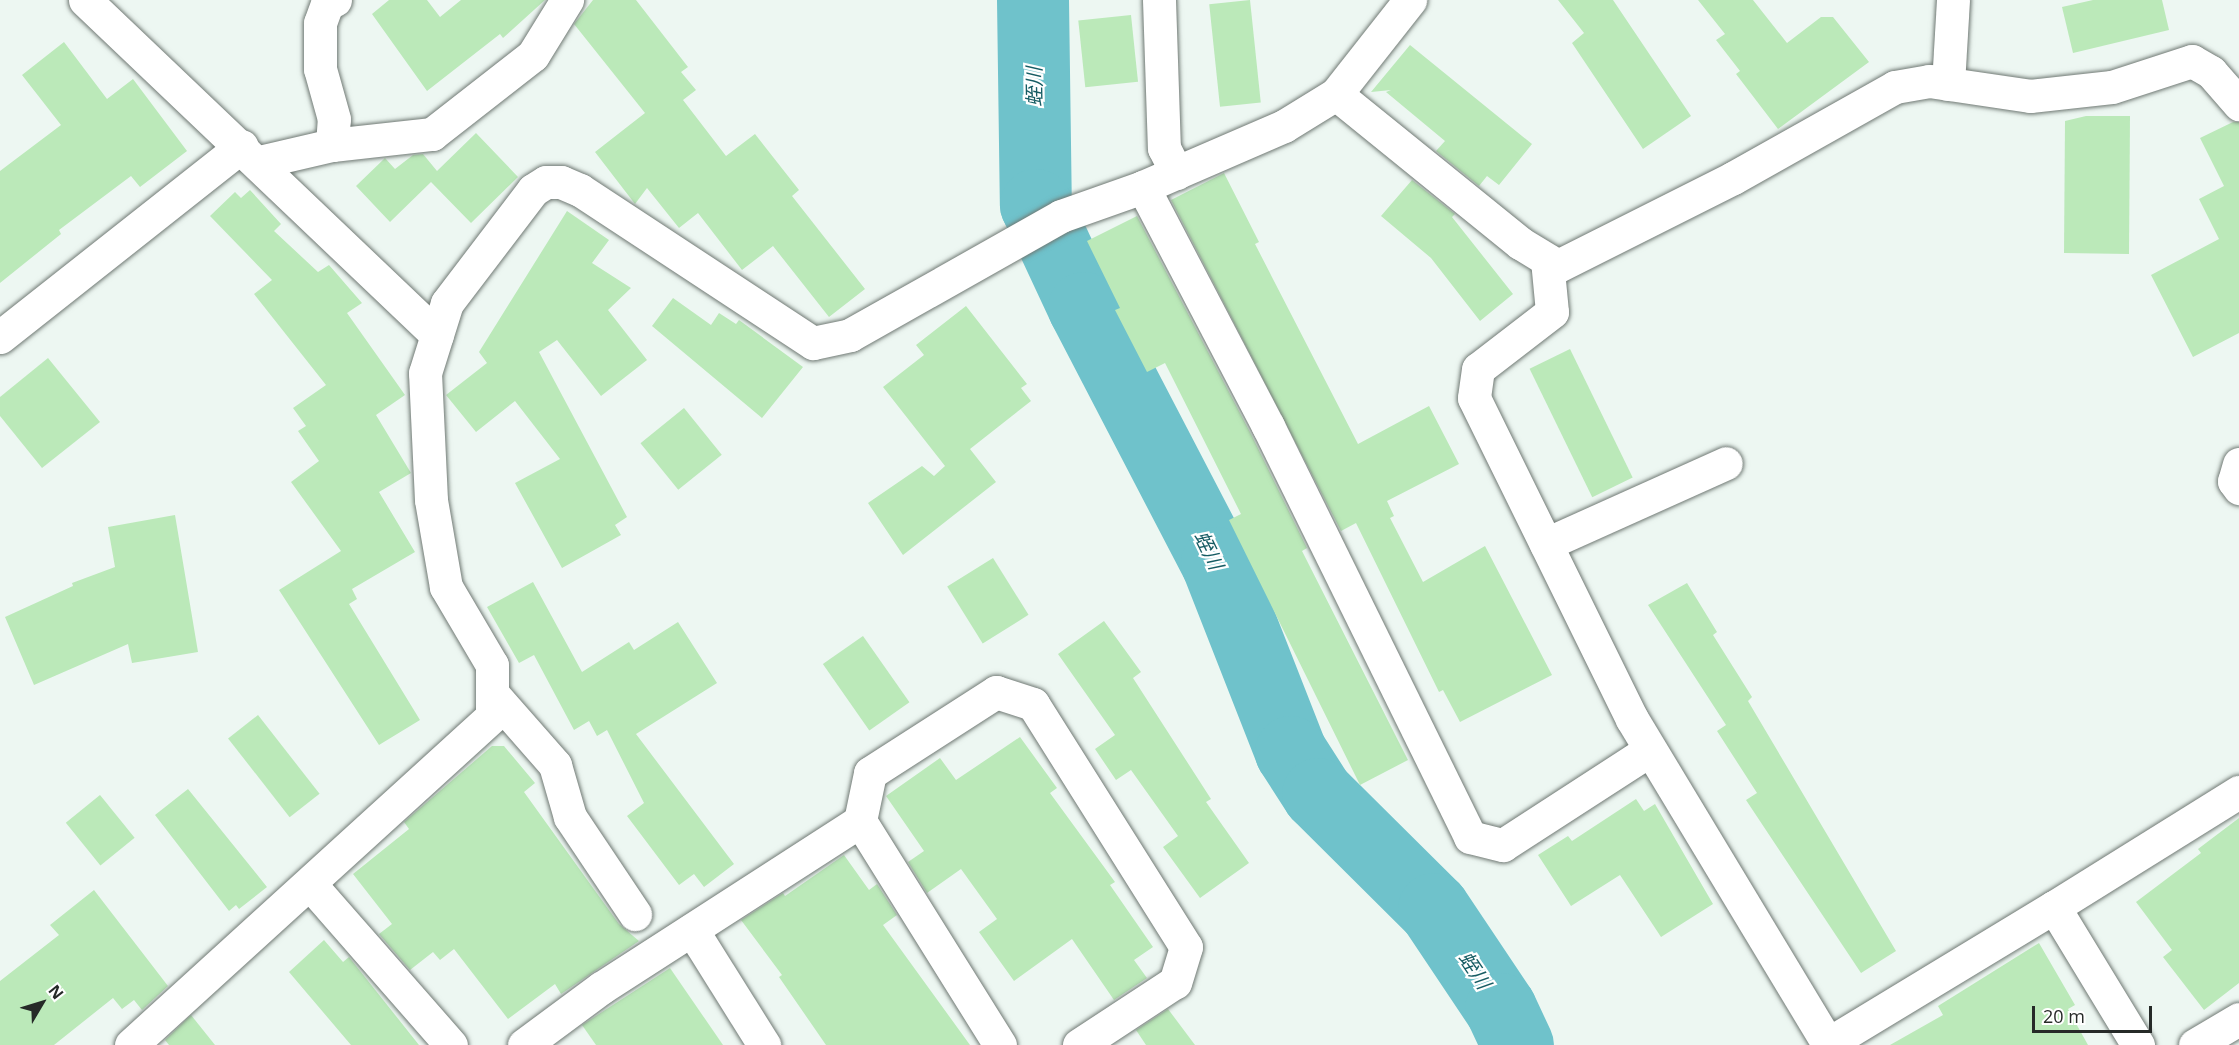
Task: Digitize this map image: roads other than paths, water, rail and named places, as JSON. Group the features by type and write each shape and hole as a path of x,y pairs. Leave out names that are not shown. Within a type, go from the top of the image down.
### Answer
{"street":[{"path":"85,0 250,154 437,335"},
{"path":"332,145 334,119 320,69 320,23 327,4 335,0"},
{"path":"0,337 250,154 432,134 533,55 567,0"},
{"path":"1159,0 1164,148 1177,173"},
{"path":"131,1045 492,716 492,665 446,587 431,500 424,373 447,303 533,190 546,182 561,182 580,190 813,343 850,335 1016,239 1061,216 1143,187 1284,126 1336,94 1410,0"},
{"path":"1948,84 1953,0"},
{"path":"1336,94 1520,243 1558,266 1733,178 1895,87 1929,81 2030,96 2112,87 2192,61 2211,72 2239,104"},
{"path":"1143,187 1268,426 1470,837 1503,844 1650,750"},
{"path":"1547,260 1552,312 1478,369 1474,398 1650,750 1827,1045 2239,792"},
{"path":"1546,544 1726,463"},
{"path":"2239,464 2234,481 2239,488"},
{"path":"1000,1045 860,821 870,773 996,692 1033,704 1186,947 1175,982 1079,1045"},
{"path":"492,693 555,765 570,817 635,914"},
{"path":"524,1045 692,930 860,821"},
{"path":"310,884 451,1045"},
{"path":"2054,907 2138,1045"},
{"path":"692,930 764,1045"},
{"path":"2195,1045 2239,1019"}],"waterway":[{"name":"蛭川","path":"1033,0 1036,205 1084,308 1217,563 1291,752 1318,794 1434,909 1501,1009 1518,1045"}]}
